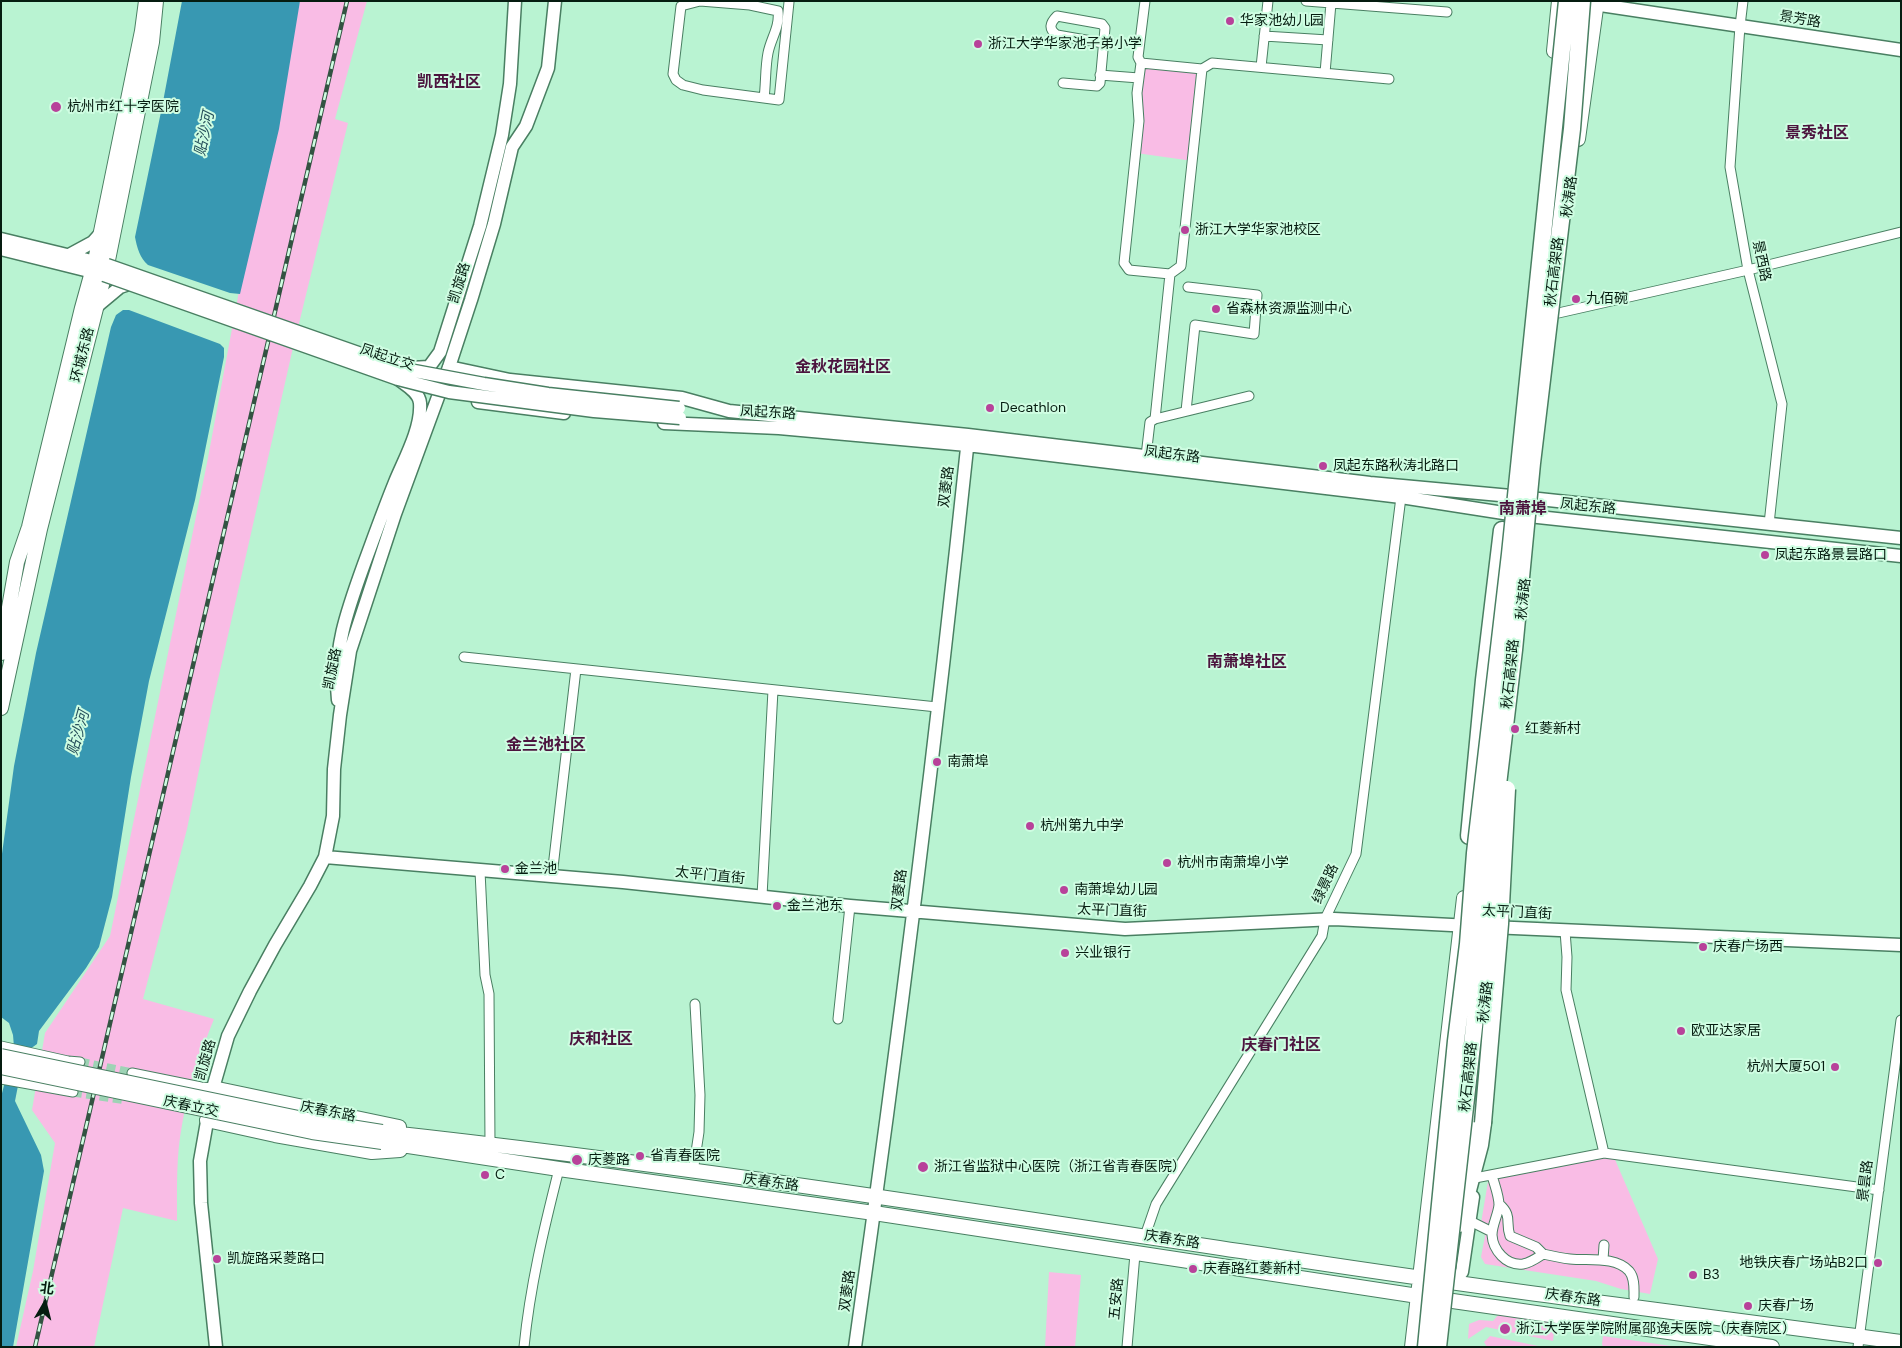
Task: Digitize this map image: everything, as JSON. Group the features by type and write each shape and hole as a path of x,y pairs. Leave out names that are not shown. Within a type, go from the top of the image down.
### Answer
{"highway":[{"name":"秋石高架路","path":"1426,1347 1456,1041 1468,944 1475,853 1510,554 1567,1"},
{"name":"秋石高架路","path":"1438,1347 1482,957 1490,852 1514,650 1532,463 1572,129 1592,2"},
{"path":"1465,883 1483,688 1507,488 1529,368"},
{"path":"1466,1224 1483,1123 1500,924 1514,650"}],"main road":[{"path":"340,715 336,676 339,644 348,608 383,511 414,436 420,415 420,401 401,374 429,367 440,352 480,226 502,135 510,84 514,1"},
{"name":"凯旋路","path":"216,1347 201,1203 200,1161 213,1088 228,1036 250,991 325,857 333,816 334,769 340,715 353,643 395,514 449,368 494,224 512,147 526,126 548,68 555,1"},
{"name":"秋涛路","path":"1412,1347 1465,883 1487,715 1510,514 1559,1"},
{"name":"景芳路","path":"1576,1 1901,50"},
{"name":"秋涛路","path":"1444,1347 1452,1282 1466,1224 1473,1132 1500,928 1498,835 1513,708 1533,499 1592,2"},
{"name":"环城东路","path":"1,652 17,562 34,528 96,307 101,233 150,7"},
{"name":"环城东路","path":"1,708 34,528 99,268 152,42 150,7"},
{"path":"69,255 93,242 101,233"},
{"name":"凤起立交","path":"1,238 69,255 99,268 449,392 594,411 680,413 729,411"},
{"name":"凤起立交","path":"1,249 99,268 128,284 401,374"},
{"path":"96,307 120,287 128,284"},
{"name":"凤起东路","path":"449,368 510,380 682,398 729,411 968,440 1401,497 1510,514 1901,556"},
{"name":"凤起东路","path":"438,396 532,410 676,424 779,428 968,440 1146,456 1370,483 1511,496 1901,538"},
{"name":"凤起立交","path":"680,413 779,428"},
{"name":"双菱路","path":"855,1347 912,911 968,440"},
{"name":"太平门直街","path":"325,857 552,876 850,906 1125,929 1325,919 1901,946"},
{"path":"1452,1282 1462,1272 1475,1178 1500,928"},
{"name":"庆春立交","path":"1,1056 314,1121 382,1137"},
{"name":"庆春立交","path":"1,1067 312,1132 382,1137"},
{"name":"庆春东路","path":"213,1088 382,1122 443,1138"},
{"name":"庆春东路","path":"206,1120 275,1135 372,1152 429,1149"},
{"name":"庆春东路","path":"382,1137 443,1138 490,1144 876,1197 1859,1342 1901,1342"},
{"name":"庆春东路","path":"382,1137 429,1149 559,1169 874,1213 1135,1254 1772,1347"}],"street":[{"path":"764,98 768,53 776,33 779,18 778,10 750,5 700,1 682,6 673,74 676,80 683,85 703,90 779,100 789,2"},
{"path":"1145,1 1138,57 1141,63 1137,93 1139,121 1124,263 1129,270 1170,274 1181,266 1202,69"},
{"path":"1262,67 1268,1"},
{"path":"1306,1 1447,12"},
{"name":"景西路","path":"1744,1 1740,26 1730,167 1748,270 1782,404 1769,524"},
{"path":"1325,73 1331,3"},
{"path":"1062,83 1097,86 1100,83 1105,28 1102,24 1057,16 1050,26 1052,32 1057,35 1103,43"},
{"path":"1264,36 1328,40"},
{"path":"1141,63 1202,69 1212,63 1389,79"},
{"path":"1100,75 1139,78"},
{"path":"1554,314 1748,270 1901,232"},
{"path":"1155,419 1170,274"},
{"path":"1186,411 1194,326 1254,334 1257,295 1188,286"},
{"path":"1146,456 1150,422 1155,419 1249,396"},
{"name":"绿景路","path":"1145,1236 1156,1204 1322,936 1325,919 1356,854 1401,497"},
{"path":"464,657 937,707"},
{"path":"552,876 576,669"},
{"path":"762,896 773,690"},
{"path":"480,871 485,975 489,994 490,1144"},
{"path":"838,1019 850,906"},
{"path":"1565,930 1567,957 1566,990 1604,1153"},
{"path":"693,1172 699,1132 700,1095 695,1004"},
{"name":"景昙路","path":"1859,1342 1901,1020"},
{"path":"1,1046 80,1062"},
{"path":"132,1073 213,1088"},
{"path":"1,1079 73,1092"},
{"path":"126,1100 198,1114 206,1120"},
{"path":"1475,1178 1604,1153 1879,1190"},
{"path":"524,1347 527,1310 540,1242 559,1169"},
{"path":"1492,1175 1499,1204 1492,1232 1497,1251 1510,1262 1522,1264 1534,1260 1543,1254"},
{"path":"1499,1204 1506,1210 1509,1217 1508,1230 1510,1236 1536,1247 1543,1254 1568,1259 1603,1260 1621,1265 1631,1272 1634,1297"},
{"path":"1466,1224 1492,1232"},
{"path":"1603,1260 1604,1245"},
{"name":"五安路","path":"1127,1347 1135,1254"}],"shaded area":[{"path":"293,1 367,1 335,119 348,123 292,352 212,706 187,829 143,999 214,1019 195,1071 182,1125 178,1161 177,1221 123,1208 94,1347 16,1347 33,1271 55,1143 32,1110 45,1033 110,936 207,463"},
{"path":"1141,63 1202,69 1193,161 1136,153"},
{"path":"1613,1155 1658,1259 1650,1294 1621,1289 1596,1281 1485,1264 1481,1257 1485,1236 1481,1223 1490,1170"},
{"path":"1049,1272 1081,1275 1075,1347 1045,1347"},
{"path":"1499,1314 1555,1322 1553,1341 1486,1327 1468,1339 1469,1324 1479,1320 1493,1321"},
{"path":"1490,1336 1538,1347 1487,1347 1484,1342"},
{"path":"1603,1336 1678,1347 1603,1347"}],"water":[{"name":"贴沙河","path":"182,1 300,1 279,129 240,294 230,293 148,265 141,256 135,237"},
{"name":"贴沙河","path":"123,310 129,310 220,344 224,348 224,357 195,500 149,681 131,777 112,897 99,947 86,968 39,1031 37,1044 25,1050 15,1101 41,1155 44,1171 13,1347 1,1347 1,1097 14,1047 9,1023 1,1017 1,861 14,766 36,653 111,327 116,315"}],"tunnel":[{"path":"80,1062 132,1073"},
{"path":"73,1092 126,1100"}],"railway":[{"path":"35,1347 347,1"}],"place":[{"name":"华家池幼儿园","path":"1230,21"},
{"name":"浙江大学华家池子弟小学","path":"978,44"},
{"name":"杭州市红十字医院","path":"56,107"},
{"name":"浙江大学华家池校区","path":"1185,230"},
{"name":"九佰碗","path":"1576,299"},
{"name":"省森林资源监测中心","path":"1216,309"},
{"name":"Decathlon","path":"990,408"},
{"name":"凤起东路秋涛北路口","path":"1323,466"},
{"name":"凤起东路景昙路口","path":"1765,555"},
{"name":"红菱新村","path":"1515,729"},
{"name":"南萧埠","path":"937,762"},
{"name":"杭州第九中学","path":"1030,826"},
{"name":"杭州市南萧埠小学","path":"1167,863"},
{"name":"金兰池","path":"505,869"},
{"name":"南萧埠幼儿园","path":"1064,890"},
{"name":"金兰池东","path":"777,906"},
{"name":"庆春广场西","path":"1703,947"},
{"name":"兴业银行","path":"1065,953"},
{"name":"欧亚达家居","path":"1681,1031"},
{"name":"杭州大厦501","path":"1835,1067"},
{"name":"省青春医院","path":"640,1156"},
{"name":"庆菱路","path":"577,1160"},
{"name":"浙江省监狱中心医院（浙江省青春医院）","path":"923,1167"},
{"name":"C","path":"485,1175"},
{"name":"凯旋路采菱路口","path":"217,1259"},
{"name":"地铁庆春广场站B2口","path":"1878,1263"},
{"name":"庆春路红菱新村","path":"1193,1269"},
{"name":"B3","path":"1693,1275"},
{"name":"庆春广场","path":"1748,1306"},
{"name":"浙江大学医学院附属邵逸夫医院（庆春院区）","path":"1505,1329"}],"district":[{"name":"凯西社区","path":"449,83"},
{"name":"景秀社区","path":"1817,134"},
{"name":"金秋花园社区","path":"843,368"},
{"name":"南萧埠","path":"1523,510"},
{"name":"南萧埠社区","path":"1247,663"},
{"name":"金兰池社区","path":"546,746"},
{"name":"庆和社区","path":"601,1040"},
{"name":"庆春门社区","path":"1281,1046"}]}
